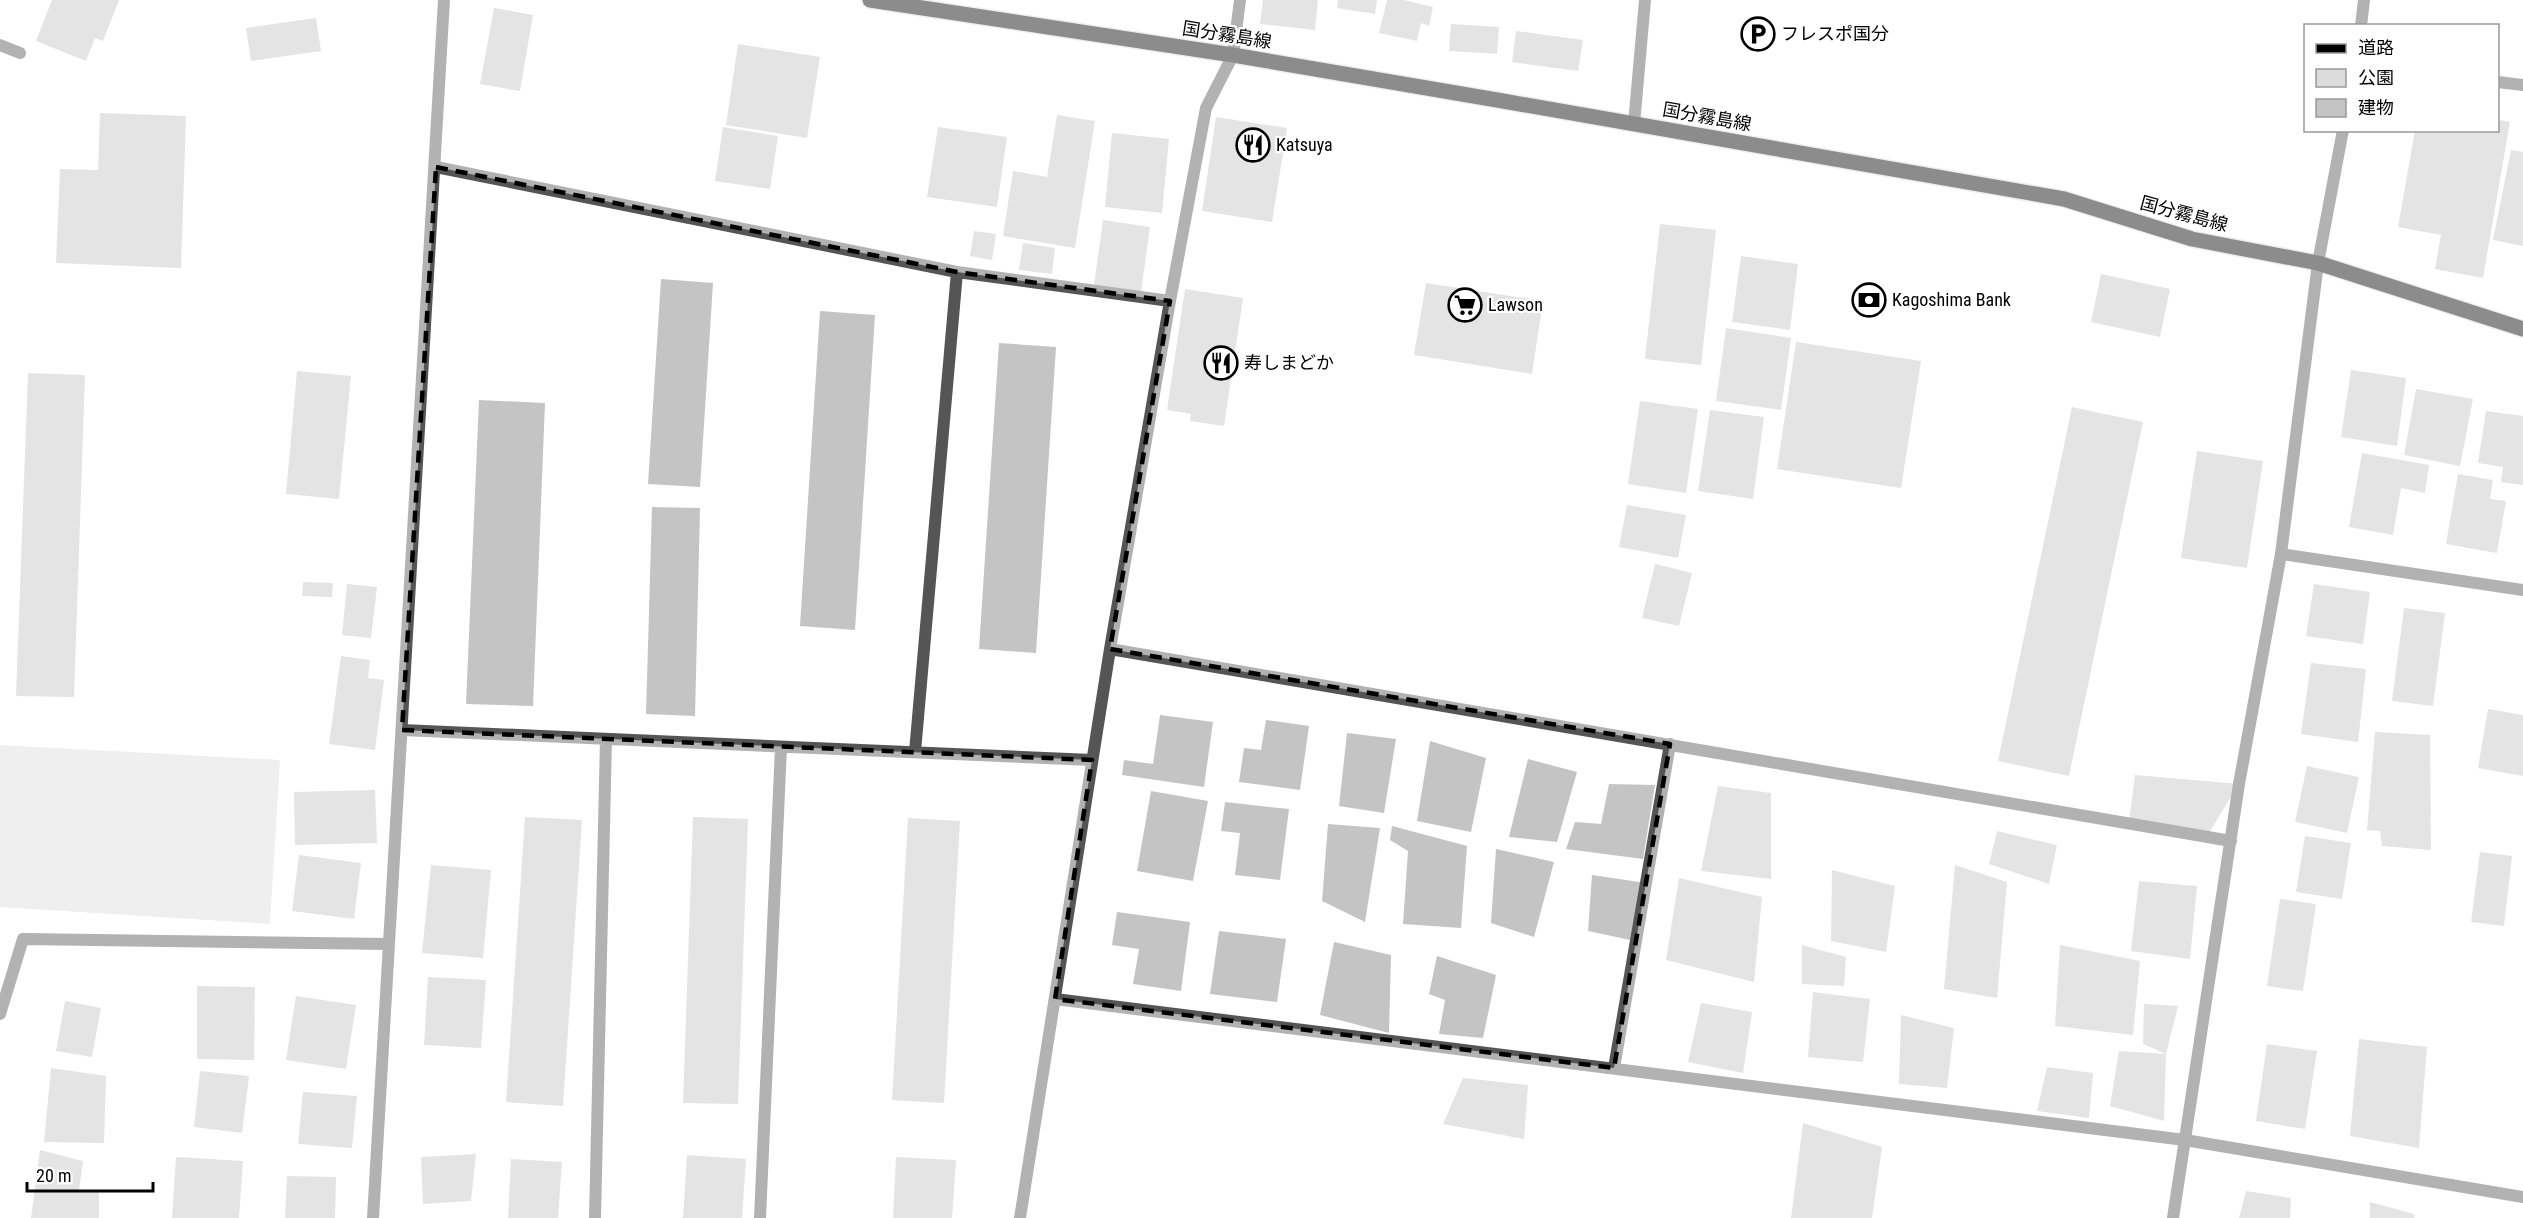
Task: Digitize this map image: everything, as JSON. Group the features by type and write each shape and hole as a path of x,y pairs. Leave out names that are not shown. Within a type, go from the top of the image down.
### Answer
{"main road":[{"name":"国分霧島線","path":"870,0 1233,55 2064,199 2192,239 2318,263 2523,329"}],"street":[{"path":"373,1218 444,0"},
{"path":"1020,1218 1110,649 1170,301 1206,108 1233,55 1240,0"},
{"path":"1634,124 1645,0"},
{"path":"2361,24 2364,0"},
{"path":"0,45 20,53"},
{"path":"2499,81 2523,85"},
{"path":"2173,1218 2231,841 2281,554 2318,263 2343,132"},
{"path":"436,167 957,272 1170,301"},
{"path":"915,752 957,272"},
{"path":"2281,554 2523,590"},
{"path":"1110,649 2231,841"},
{"path":"402,730 1092,760"},
{"path":"595,1218 606,739"},
{"path":"1614,1068 1670,744"},
{"path":"760,1218 781,747"},
{"path":"0,1014 23,939 389,944"},
{"path":"1055,999 2185,1140 2523,1197"}],"highlighted area":[{"path":"436,167 957,272 1170,301 1110,649 1670,744 1614,1068 1055,999 1092,760 402,730"}],"green space":[{"path":"0,745 280,760 270,924 0,907"}],"building":[{"path":"52,0 119,0 103,41 95,38 86,61 36,41"},
{"path":"1263,0 1318,0 1315,30 1260,24"},
{"path":"1338,0 1377,0 1375,14 1337,8"},
{"path":"1387,0 1404,0 1433,7 1429,26 1421,23 1417,41 1379,33"},
{"path":"494,8 533,15 520,91 480,84"},
{"path":"316,18 321,51 251,61 246,28"},
{"path":"1451,24 1499,27 1497,54 1449,51"},
{"path":"1516,31 1583,40 1578,71 1512,62"},
{"path":"738,44 820,57 807,138 726,125"},
{"path":"100,113 186,116 181,268 56,263 60,169 98,170"},
{"path":"1057,115 1095,121 1075,248 1003,236 1013,171 1047,177"},
{"path":"1216,117 1287,128 1272,222 1202,211"},
{"path":"2499,120 2510,122 2483,278 2435,269 2441,235 2398,227 2415,132 2499,132"},
{"path":"723,127 778,136 770,189 715,181"},
{"path":"938,127 1007,137 997,207 927,197"},
{"path":"1112,133 1169,139 1162,213 1105,207"},
{"path":"2511,150 2523,152 2523,246 2493,240"},
{"path":"1103,220 1150,227 1141,292 1094,285"},
{"path":"1660,224 1716,230 1701,365 1645,359"},
{"path":"974,231 996,234 992,260 970,256"},
{"path":"1023,243 1055,248 1052,274 1019,270"},
{"path":"1741,256 1798,264 1790,330 1732,322"},
{"path":"2101,274 2170,289 2160,337 2091,322"},
{"path":"661,279 713,283 700,487 648,484"},
{"path":"1426,283 1543,301 1532,374 1414,355"},
{"path":"1185,289 1243,298 1224,426 1190,421 1191,414 1167,410"},
{"path":"820,311 875,315 855,630 800,626"},
{"path":"1726,328 1791,338 1781,410 1716,401"},
{"path":"1796,342 1921,361 1901,488 1777,469"},
{"path":"999,343 1056,347 1036,653 979,649"},
{"path":"2351,370 2406,378 2397,446 2341,437"},
{"path":"297,371 351,376 339,499 286,494"},
{"path":"28,373 85,375 74,697 16,696"},
{"path":"2416,389 2473,399 2460,466 2404,455"},
{"path":"479,400 545,403 533,706 466,704"},
{"path":"1640,401 1698,409 1686,493 1628,484"},
{"path":"2072,407 2143,422 2069,776 1998,761"},
{"path":"1710,410 1764,417 1753,499 1698,491"},
{"path":"2486,411 2523,416 2523,485 2501,482 2503,467 2478,463"},
{"path":"2197,451 2263,461 2247,568 2181,558"},
{"path":"2362,453 2429,465 2425,493 2401,488 2393,535 2349,527"},
{"path":"2458,474 2493,480 2490,499 2506,501 2497,553 2446,544"},
{"path":"1627,505 1686,515 1678,558 1619,547"},
{"path":"652,507 700,508 695,716 646,714"},
{"path":"1655,564 1692,573 1679,626 1642,618"},
{"path":"303,582 333,583 332,597 302,596"},
{"path":"347,584 377,587 371,638 342,635"},
{"path":"2314,584 2370,592 2363,644 2306,636"},
{"path":"2404,608 2445,613 2433,706 2392,701"},
{"path":"341,656 370,660 368,678 384,680 375,750 329,744"},
{"path":"2311,663 2366,669 2358,742 2301,734"},
{"path":"2488,709 2523,715 2523,776 2478,768"},
{"path":"1160,715 1213,722 1204,787 1122,775 1124,760 1153,764"},
{"path":"1266,720 1309,726 1300,790 1239,782 1244,748 1261,750"},
{"path":"2375,732 2430,735 2431,850 2382,846 2380,831 2367,830"},
{"path":"1347,733 1396,739 1384,813 1339,806"},
{"path":"1430,741 1486,758 1471,832 1417,821"},
{"path":"1528,759 1577,772 1557,842 1509,837"},
{"path":"2307,766 2359,777 2347,833 2295,822"},
{"path":"2135,775 2239,784 2207,836 2129,822"},
{"path":"1609,784 1655,785 1643,859 1566,849 1575,822 1601,824"},
{"path":"1718,786 1771,793 1771,879 1701,871"},
{"path":"375,790 377,843 295,845 294,792"},
{"path":"1151,791 1208,801 1193,881 1137,871"},
{"path":"1225,802 1289,809 1280,880 1235,875 1240,833 1221,831"},
{"path":"525,817 582,820 563,1106 506,1102"},
{"path":"693,817 748,819 738,1104 683,1103"},
{"path":"908,818 960,821 944,1103 892,1100"},
{"path":"1328,824 1380,828 1365,922 1322,901"},
{"path":"1392,826 1467,846 1461,928 1403,924 1408,851 1390,840"},
{"path":"1997,831 2057,845 2049,884 1989,864"},
{"path":"2305,836 2351,843 2342,899 2296,892"},
{"path":"1496,849 1554,862 1534,937 1491,923"},
{"path":"2480,852 2512,856 2504,926 2471,922"},
{"path":"299,855 361,863 354,919 292,911"},
{"path":"431,865 491,870 483,958 422,953"},
{"path":"1955,865 2007,882 1997,998 1944,989"},
{"path":"1832,870 1895,886 1886,952 1831,941"},
{"path":"1592,875 1646,883 1635,941 1588,931"},
{"path":"1679,878 1762,897 1754,982 1666,960"},
{"path":"2139,881 2197,886 2190,959 2131,951"},
{"path":"2280,899 2316,904 2303,991 2267,986"},
{"path":"1117,912 1190,922 1181,991 1133,984 1139,949 1112,945"},
{"path":"1219,931 1286,939 1277,1002 1210,994"},
{"path":"1334,942 1391,955 1389,1033 1320,1015"},
{"path":"1802,945 1846,957 1844,986 1802,984"},
{"path":"2060,945 2140,961 2133,1035 2055,1026"},
{"path":"1437,956 1496,975 1483,1038 1439,1034 1445,1000 1429,994"},
{"path":"428,977 486,980 481,1048 424,1045"},
{"path":"197,986 255,987 254,1060 197,1059"},
{"path":"1813,992 1870,999 1863,1062 1808,1057"},
{"path":"296,996 356,1005 346,1069 286,1060"},
{"path":"65,1001 101,1008 92,1057 56,1051"},
{"path":"1701,1003 1752,1012 1743,1073 1688,1062"},
{"path":"2144,1004 2178,1006 2166,1054 2143,1044"},
{"path":"1901,1015 1954,1028 1947,1088 1899,1084"},
{"path":"2359,1039 2427,1047 2419,1148 2350,1136"},
{"path":"2267,1044 2317,1051 2305,1129 2256,1121"},
{"path":"2119,1051 2166,1054 2164,1121 2110,1106"},
{"path":"2047,1067 2093,1073 2089,1118 2037,1111"},
{"path":"51,1068 106,1076 104,1143 44,1142"},
{"path":"200,1071 249,1076 242,1133 194,1127"},
{"path":"1463,1078 1528,1085 1524,1139 1443,1124"},
{"path":"303,1092 357,1096 352,1148 298,1144"},
{"path":"1803,1123 1882,1147 1872,1218 1791,1218"},
{"path":"40,1150 83,1161 79,1190 99,1190 99,1218 31,1218"},
{"path":"476,1154 471,1201 423,1204 421,1157"},
{"path":"687,1155 746,1159 742,1218 683,1218"},
{"path":"176,1157 243,1161 239,1218 172,1218"},
{"path":"896,1157 956,1160 952,1218 893,1218"},
{"path":"511,1159 562,1162 558,1218 508,1218"},
{"path":"287,1176 336,1177 335,1218 285,1218"},
{"path":"2246,1191 2291,1198 2290,1218 2239,1218"},
{"path":"2370,1202 2414,1214 2414,1218 2370,1218"}],"place":[{"name":"フレスポ国分","path":"1758,34"},
{"name":"Katsuya","path":"1253,145"},
{"name":"Kagoshima Bank","path":"1869,300"},
{"name":"Lawson","path":"1465,305"},
{"name":"寿しまどか","path":"1221,363"}]}
